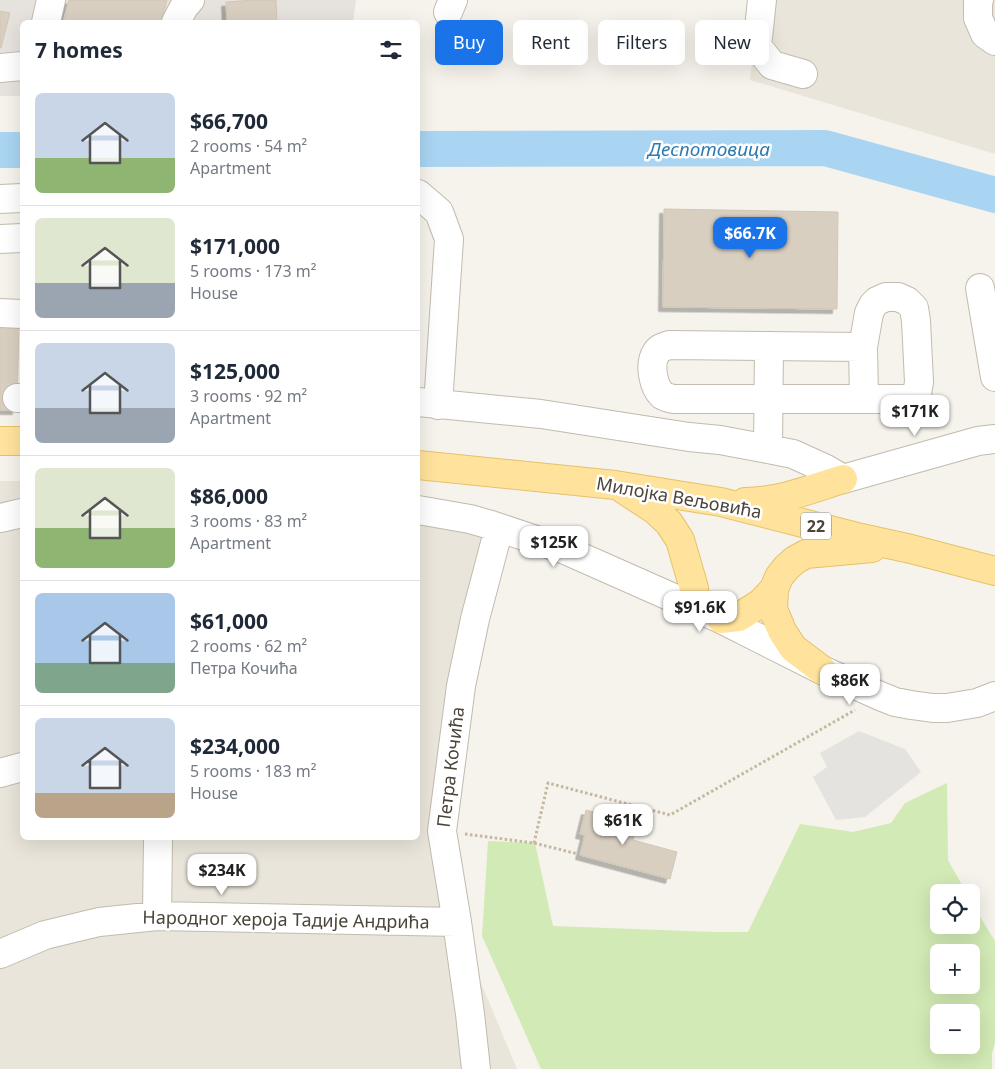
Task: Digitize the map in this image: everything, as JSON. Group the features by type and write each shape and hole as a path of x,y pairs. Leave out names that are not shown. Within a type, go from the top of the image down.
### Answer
{"main road":[{"path":"0,441 20,441"},
{"name":"Милојка Вељовића","path":"420,465 615,484 721,502 995,571"},
{"path":"721,502 755,502 779,498 843,479"},
{"path":"615,484 654,510 669,523 677,535 685,554 694,588 694,608"},
{"path":"721,619 739,617 761,603 774,589 779,577 786,568 806,554 871,548 911,549"},
{"path":"774,589 774,610 782,631 793,648 822,670"}],"street":[{"path":"46,20 51,0"},
{"path":"177,20 190,0"},
{"path":"762,0 757,46 772,65 803,74"},
{"path":"979,0 978,18 985,34 995,41"},
{"path":"0,68 20,66"},
{"path":"420,196 439,212 449,239 428,403 541,414 720,440 794,454 843,479 978,441 995,439"},
{"path":"0,198 20,198"},
{"path":"0,239 20,238"},
{"path":"980,288 995,377"},
{"path":"863,347 669,345 661,348 655,355 652,366 658,389 663,396 673,399 864,399 913,398 917,394 919,382 916,321 914,308 907,301 886,297 873,305 869,313 863,347 864,399"},
{"path":"0,313 20,314"},
{"path":"768,449 769,346"},
{"path":"420,510 470,519 563,549 721,619 822,670 880,696 911,706 933,708 977,703 995,696"},
{"path":"0,518 20,513"},
{"name":"Петра Кочића","path":"476,1069 457,922 442,831 461,686 475,619 499,528"},
{"path":"0,772 20,767"},
{"path":"157,916 158,840"},
{"name":"Народног хероја Тадије Андрића","path":"0,954 45,935 99,922 157,916 457,922"}],"path":[{"path":"534,843 548,783 670,815 880,696"},
{"path":"442,831 534,843 578,854"}],"shaded area":[{"path":"0,0 356,0 353,20 20,20 20,96 0,96"},
{"path":"759,0 995,0 995,154 750,80 752,65 769,65 769,20 757,20"},
{"path":"0,481 20,481 20,840 420,840 420,520 502,539 447,836 463,940 517,1069 0,1069"},
{"path":"859,731 905,749 921,772 865,817 836,820 813,777 827,767 820,753"}],"green space":[{"path":"947,783 948,860 962,884 930,884 930,934 980,934 980,917 995,941 995,1043 992,1053 992,1069 541,1069 482,936 488,841 535,843 553,926 748,932 800,824 853,832 891,823 905,803"}],"building":[{"path":"69,0 167,0 162,20 64,20"},
{"path":"276,0 277,20 227,20 226,2"},
{"path":"0,11 10,13 1,48 0,48"},
{"path":"664,209 838,212 837,309 663,307"},
{"path":"0,325 19,326 17,410 0,410"},
{"path":"586,810 637,824 633,840 677,852 670,879 580,855 585,835 580,834"}],"waterway":[{"name":"Деспотовица","path":"420,149 825,148 995,195"},
{"name":"Деспотовица","path":"0,150 20,150"}]}
